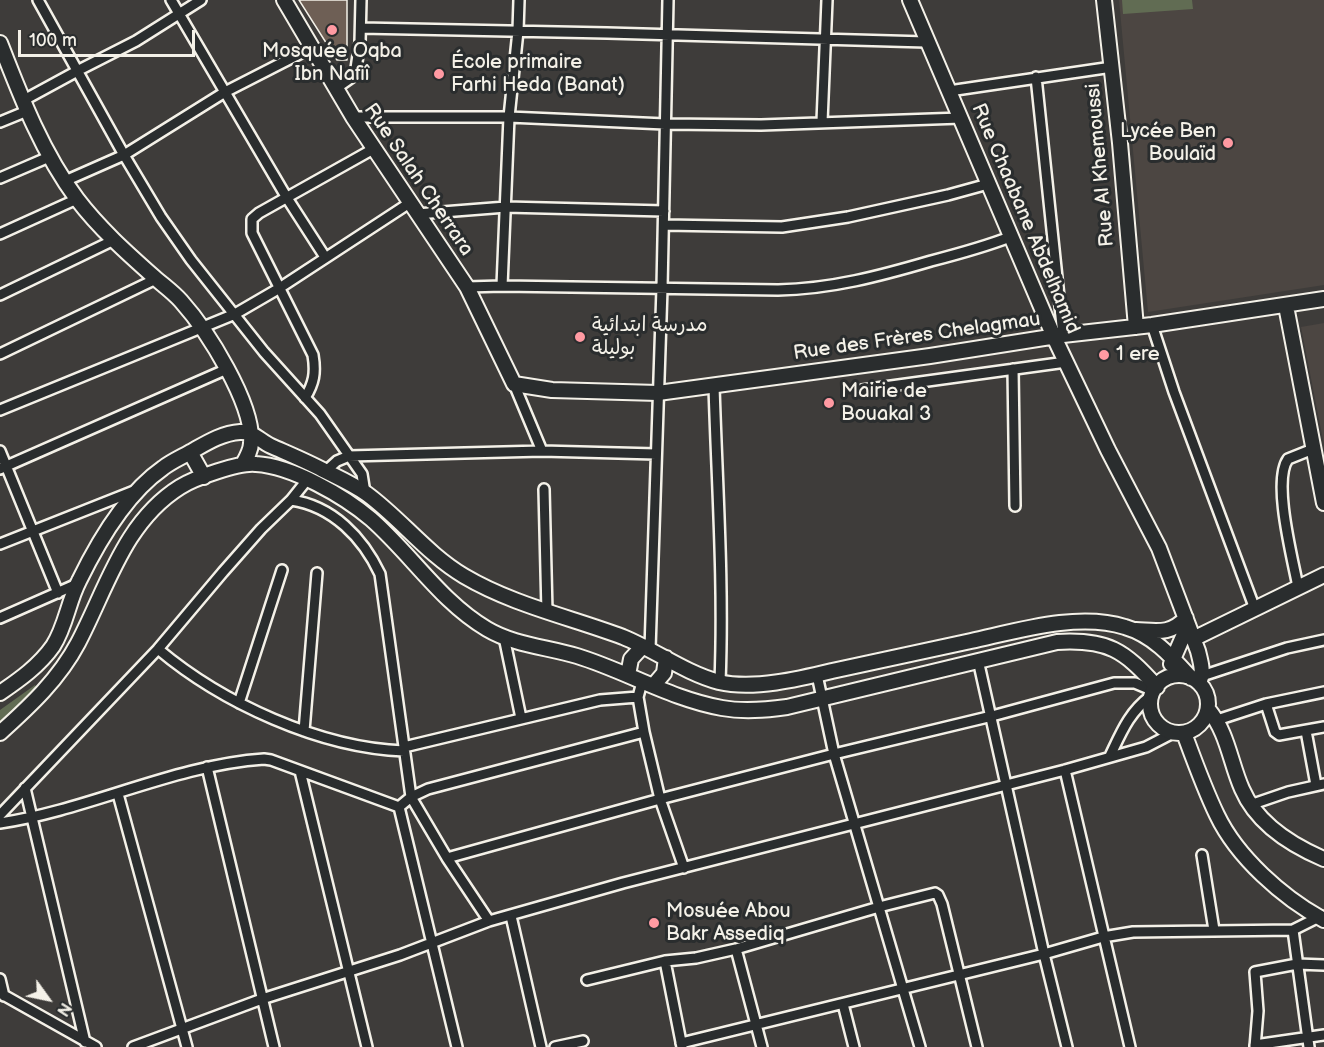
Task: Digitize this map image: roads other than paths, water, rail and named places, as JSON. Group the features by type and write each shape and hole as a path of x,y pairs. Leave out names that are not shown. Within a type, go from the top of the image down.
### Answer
{"main road":[{"name":"Rue Salah Cherrara","path":"284,0 335,89 466,287 514,384"},
{"name":"Rue Chaabane Abdelhamid","path":"910,0 1010,237 1058,336 1066,362 1159,548 1202,667 1198,679"},
{"name":"Rue Al Khemoussi","path":"1104,0 1136,327"},
{"path":"1,49 49,157 77,199 114,240 180,300 201,327 227,369 246,408 251,433 252,445 243,464"},
{"name":"Rue des Frères Chelagmau","path":"514,384 552,390 658,393 1324,299"},
{"path":"1286,306 1324,503"},
{"path":"0,693 22,678 45,657 55,644 68,614 77,584 101,540 137,490 163,468 190,452 224,436 240,432 251,433 268,444 365,492 423,545 463,576 498,594 646,647 700,675 720,682 750,684 817,675 1017,631 1072,622 1108,623 1132,629 1169,631 1187,622"},
{"path":"190,452 204,477"},
{"path":"0,733 52,682 77,644 118,555 138,526 166,497 182,486 243,464 275,467 333,493 371,519 456,605 487,629 504,637 573,655 698,702 722,708 744,710 787,707 1057,642 1080,641 1107,646 1127,656 1157,688"},
{"path":"1193,639 1324,575"},
{"path":"1187,622 1173,658 1157,688 1151,708 1154,719 1162,728 1178,733 1195,729 1212,714"},
{"path":"1132,629 1152,640 1198,679 1205,691 1212,714 1226,740 1250,806 1284,839 1324,859"},
{"path":"628,675 631,659 646,647"},
{"path":"648,684 664,673 666,658"},
{"path":"1157,688 1173,676 1198,679"},
{"path":"1178,733 1230,838 1248,861 1277,888 1322,917"}],"street":[{"path":"38,0 123,155 162,217 191,260 264,352 320,414 362,474 365,492"},
{"path":"171,0 287,198 325,257"},
{"path":"0,122 76,72 136,41 201,0"},
{"path":"335,89 355,75 359,56 361,0"},
{"path":"502,286 509,117 519,0"},
{"path":"646,647 662,288 668,0"},
{"path":"822,122 827,0"},
{"path":"361,28 926,42"},
{"path":"65,181 123,155 225,92 312,48"},
{"path":"949,91 1036,76 1112,67"},
{"path":"1036,76 1058,336"},
{"path":"353,117 509,117 665,124 761,125 961,118"},
{"path":"305,398 314,383 313,355 252,233 252,219 375,148"},
{"path":"0,178 49,157"},
{"path":"664,225 782,227 870,213 988,184"},
{"path":"0,234 77,199"},
{"path":"0,410 236,314 325,257 414,208 506,207 664,211"},
{"path":"466,287 786,290 824,287 849,283 984,247 1010,237"},
{"path":"0,295 114,240"},
{"path":"0,354 156,279"},
{"path":"1152,325 1174,392 1255,609"},
{"path":"862,390 1066,362"},
{"path":"3,467 227,369"},
{"path":"1013,369 1015,507"},
{"path":"514,384 542,452"},
{"path":"714,386 721,531 720,682"},
{"path":"1298,587 1282,494 1283,472 1288,459 1313,449"},
{"path":"0,451 3,467 58,593"},
{"path":"326,471 337,461 349,456 542,452 656,454"},
{"path":"0,814 158,649 254,537 291,500 307,480"},
{"path":"544,489 547,612"},
{"path":"0,544 137,490"},
{"path":"291,500 311,506 343,523 371,556 381,574 411,797 447,858 489,921"},
{"path":"239,703 282,570"},
{"path":"304,731 317,573"},
{"path":"0,618 77,584"},
{"path":"504,637 520,718"},
{"path":"1198,679 1287,648 1324,640"},
{"path":"158,649 195,678 239,703 321,738 359,747 404,749 520,718 600,700 638,697"},
{"path":"978,660 1067,1047"},
{"path":"817,675 834,754 920,1047"},
{"path":"447,858 660,799 1114,683 1135,683 1157,688"},
{"path":"648,684 638,697 644,732 660,799 684,868"},
{"path":"1110,756 1128,718 1157,688"},
{"path":"1212,714 1324,692"},
{"path":"1266,704 1277,734 1285,735 1324,727"},
{"path":"1250,806 1288,792 1320,784 1306,731"},
{"path":"399,807 411,797 428,789 644,732"},
{"path":"134,1047 182,1027 431,944 489,921 855,822 1065,770 1146,747 1178,733"},
{"path":"0,823 31,819 207,767 264,759 399,807"},
{"path":"207,767 274,1047"},
{"path":"1065,770 1130,1047"},
{"path":"300,771 367,1047"},
{"path":"25,788 85,1042"},
{"path":"118,794 187,1047"},
{"path":"399,807 456,1047"},
{"path":"1202,855 1214,930"},
{"path":"587,980 665,961 688,960 736,949 879,907 937,894 942,904 977,1047"},
{"path":"511,916 541,1047"},
{"path":"665,961 681,1045 902,987 1044,954 1103,937 1158,930 1293,930 1322,917"},
{"path":"1293,930 1308,1042"},
{"path":"736,949 762,1047"},
{"path":"1324,965 1297,964 1257,971 1254,974 1258,1011 1255,1046 1308,1042 1324,1035"},
{"path":"0,979 2,995 96,1047"},
{"path":"843,1004 854,1047"},
{"path":"555,1047 583,1041"}],"place":[{"name":"Mosquée Oqba Ibn Nafiî","path":"332,30"},
{"name":"École primaire Farhi Heda (Banat)","path":"439,74"},
{"name":"Lycée Ben Boulaïd","path":"1228,143"},
{"name":"مدرسة ابتدائية بوليلة","path":"580,337"},
{"name":"1 ere","path":"1104,355"},
{"name":"Mairie de Bouakal 3","path":"829,403"},
{"name":"Mosuée Abou Bakr Assediq","path":"654,923"}]}
